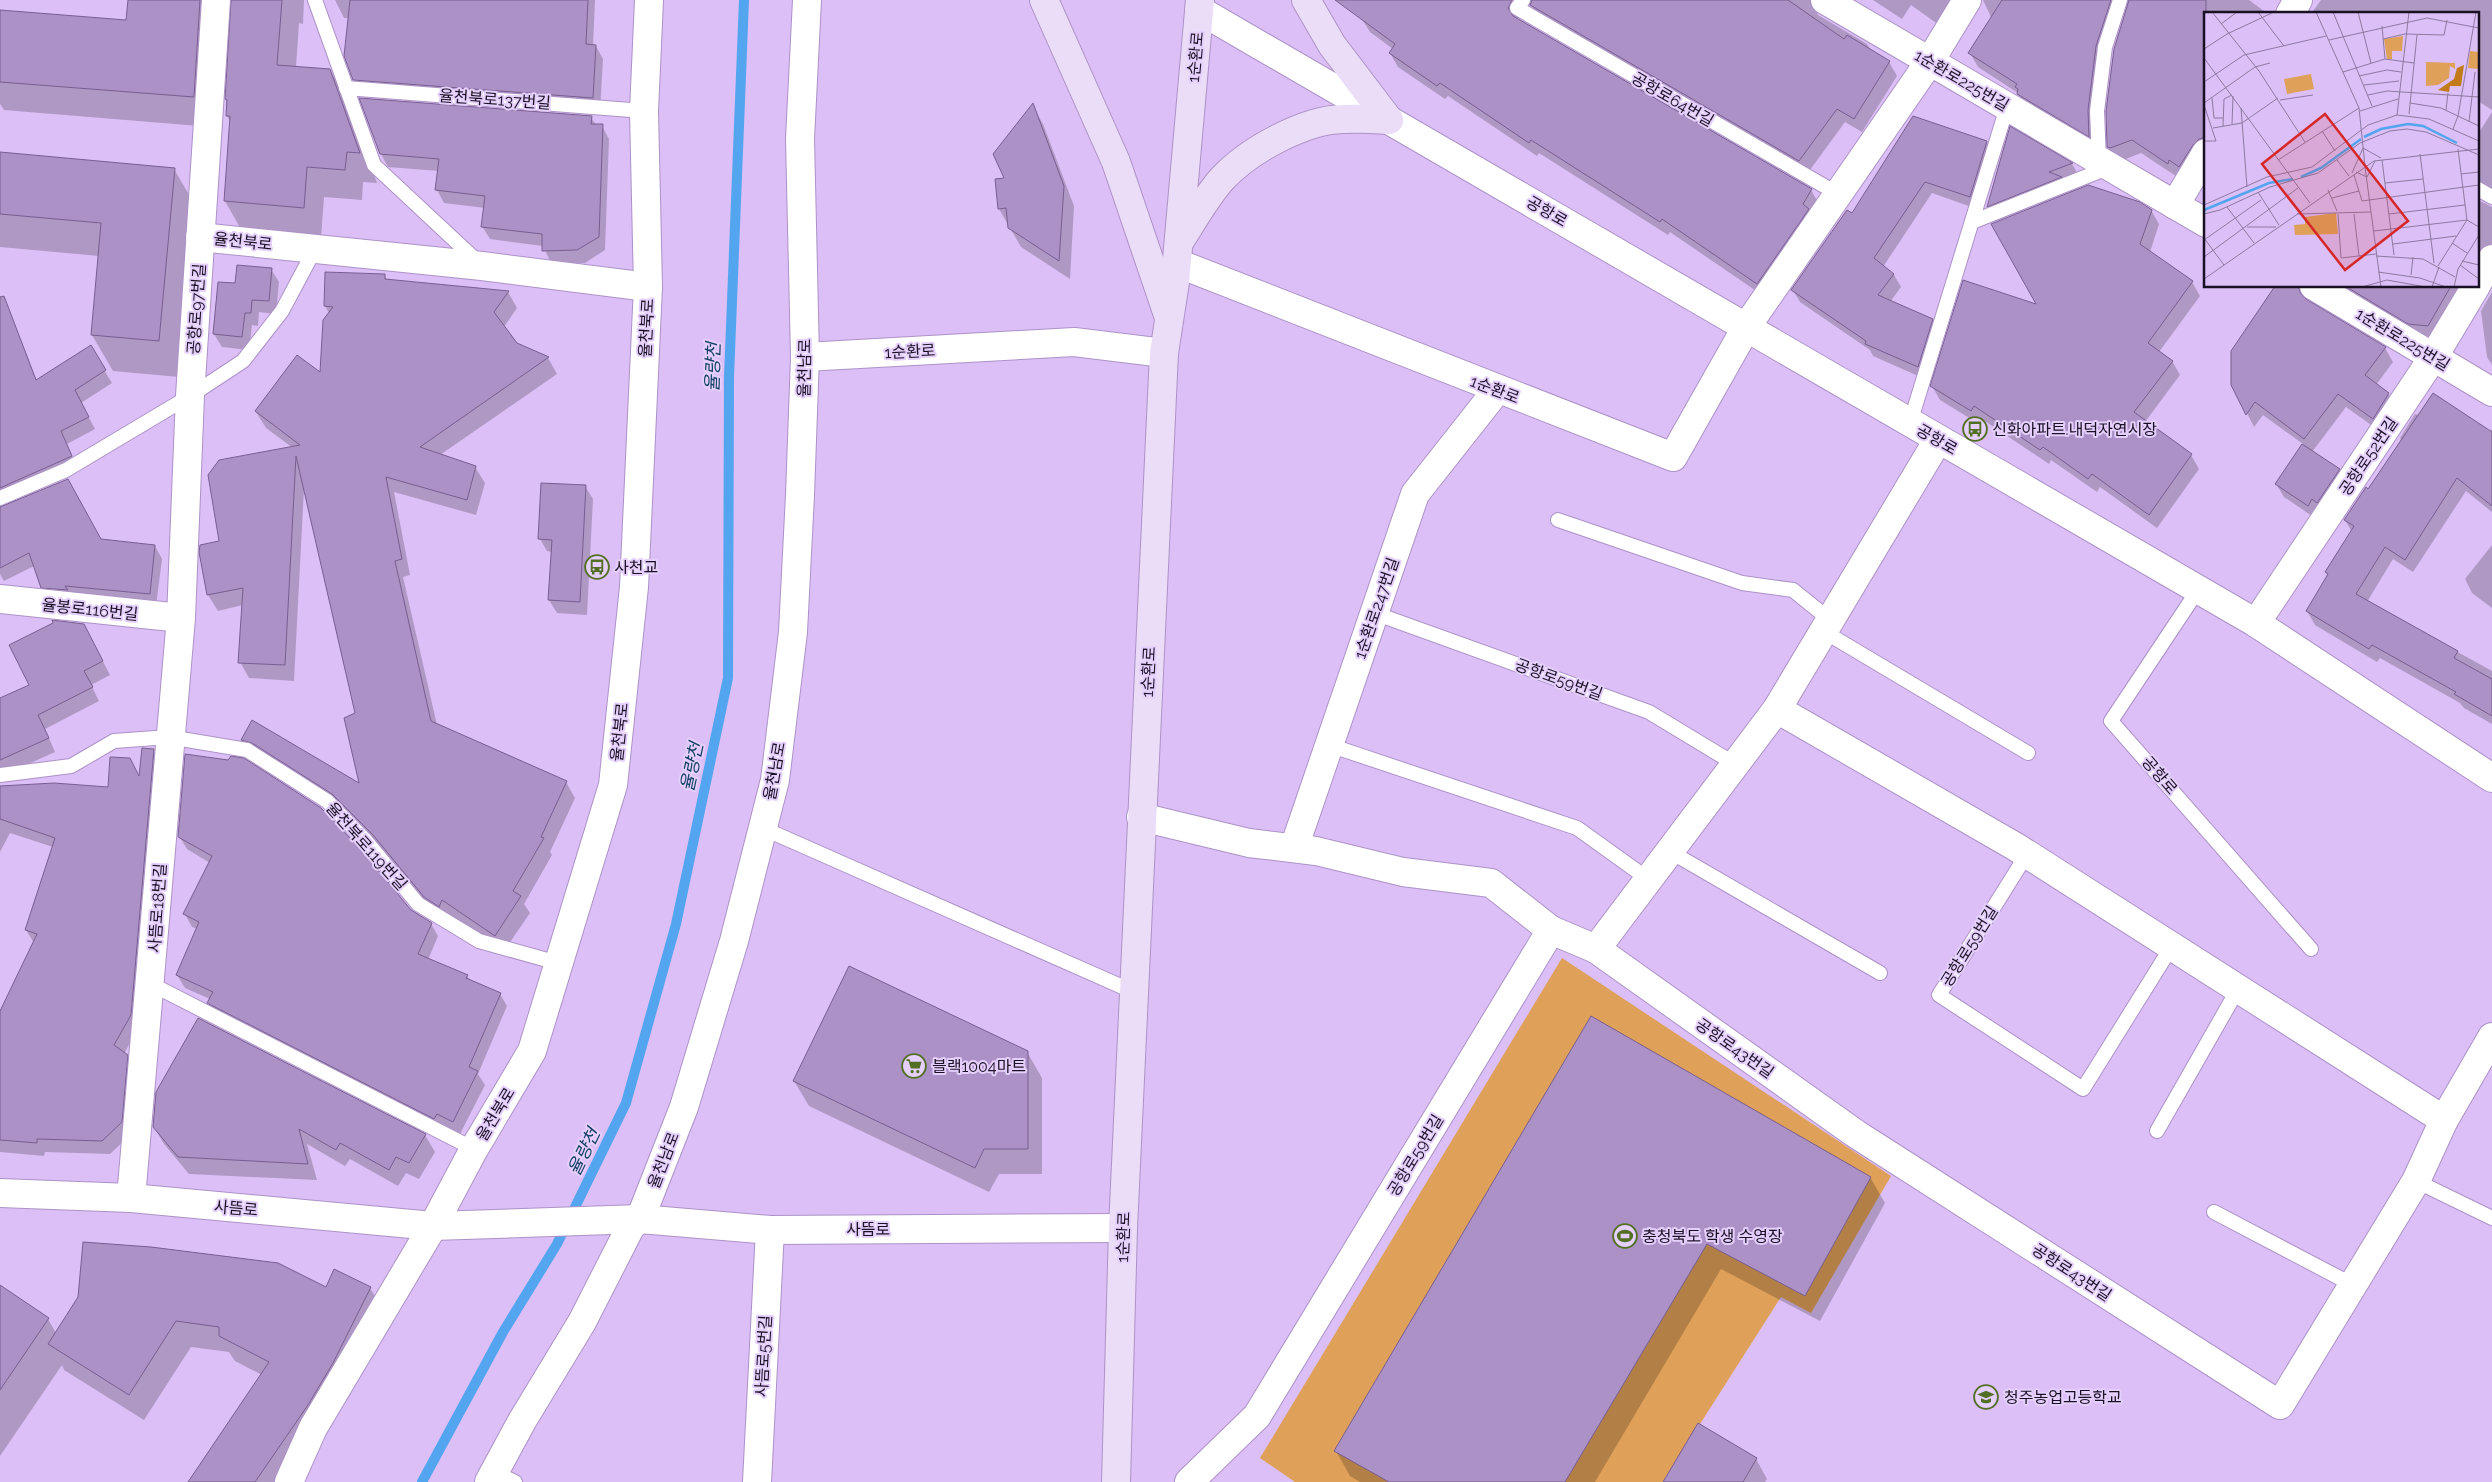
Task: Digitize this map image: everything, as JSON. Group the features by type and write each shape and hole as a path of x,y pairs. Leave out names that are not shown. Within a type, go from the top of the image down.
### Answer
{"main road":[{"path":"1044,0 1116,162 1170,318"},
{"path":"1306,0 1332,45 1389,120"},
{"name":"1순환로","path":"1116,1482 1123,1228 1164,353 1178,253 1194,3"},
{"path":"1178,253 1221,180 1240,161 1287,135 1312,126 1341,119 1389,120"}],"street":[{"name":"공항로97번길","path":"181,618 190,396 216,0"},
{"name":"율천북로","path":"290,1482 312,1428 433,1226 474,1149 532,1051 613,785 634,588 648,287 644,111 649,0"},
{"name":"율천남로","path":"499,1479 522,1421 582,1322 631,1226 627,1220 684,1108 734,941 775,780 793,632 805,357 800,139 808,0"},
{"name":"1순환로225번길","path":"1825,0 2204,222"},
{"path":"1746,326 1930,61 1967,0"},
{"path":"2291,12 2298,0"},
{"name":"공항로","path":"1194,3 1389,120 1746,326 1938,440 2256,622 2492,778"},
{"path":"2175,205 2204,156"},
{"name":"율천북로","path":"200,237 482,266 648,287"},
{"name":"1순환로","path":"1178,253 1497,390 1673,457 1746,326"},
{"path":"2480,279 2492,259"},
{"name":"1순환로225번길","path":"2317,288 2492,392"},
{"name":"공항로52번길","path":"2256,622 2434,356 2475,288"},
{"name":"1순환로","path":"805,357 1074,342 1164,353"},
{"name":"1순환로247번길","path":"1294,848 1415,494 1497,390"},
{"path":"1142,817 1249,843 1316,851 1403,872 1491,883 1551,930 1596,949 1776,709 1938,440"},
{"name":"율봉로116번길","path":"0,599 181,618"},
{"name":"사뜸로18번길","path":"131,1198 151,984 169,737 181,618"},
{"path":"1776,709 2027,854 2444,1120"},
{"name":"공항로59번길","path":"1189,1482 1257,1416 1551,930"},
{"name":"공항로43번길","path":"1596,949 1856,1134 2280,1405 2416,1181 2444,1120 2492,1037"},
{"name":"사뜸로","path":"0,1194 131,1198 433,1226 627,1220 770,1230 1123,1228"},
{"name":"사뜸로5번길","path":"757,1482 770,1230"}],"lane":[{"path":"315,0 374,165 482,266"},
{"name":"공항로64번길","path":"1522,0 1517,8 1838,194"},
{"path":"1972,222 2104,164 2097,111 2106,46 2120,0"},
{"name":"율천북로137번길","path":"346,88 644,111"},
{"name":"공항로","path":"1910,423 2007,107"},
{"path":"2480,190 2492,197"},
{"path":"0,498 66,470 190,396 243,361 282,310 315,249"},
{"path":"1558,520 1742,583 1793,590 1827,625 2028,753"},
{"name":"공항로","path":"2198,590 2111,721 2311,949"},
{"name":"공항로59번길","path":"1374,613 1649,712 1735,764"},
{"name":"율천북로119번길","path":"0,775 71,766 114,741 169,737 246,750 327,801 366,841 418,904 479,941 558,963"},
{"path":"1329,745 1577,828 1648,879"},
{"path":"776,834 1134,992"},
{"path":"1669,852 1880,973"},
{"name":"공항로59번길","path":"2027,854 1939,995 2084,1089 2172,946"},
{"name":"율천북로","path":"151,984 474,1149"},
{"path":"2157,1131 2238,989"},
{"path":"2416,1181 2492,1218"},
{"path":"2214,1212 2353,1285"}],"shaded area":[{"name":"충청북도 학생 수영장","path":"1562,958 1891,1176 1811,1313 1781,1297 1663,1482 1295,1482 1260,1458"}],"building":[{"path":"128,0 200,0 194,97 0,82 0,10 126,20"},
{"path":"231,0 282,0 277,65 330,69 360,153 347,152 345,170 307,167 304,208 224,201 230,116 226,116 227,100 225,99"},
{"path":"350,0 588,0 586,44 596,45 593,98 353,80 344,56"},
{"path":"1335,0 1512,0 1508,8 1513,16 1812,189 1803,204 1809,209 1757,284 1662,219 1660,222 1531,140 1529,143 1440,83 1437,86 1389,53 1395,44"},
{"path":"1532,0 1788,0 1844,39 1847,35 1890,61 1854,119 1837,109 1799,161 1530,5"},
{"path":"2002,0 2111,0 2096,46 2088,110 2089,137 2017,94 2018,89 2015,87 2017,84 1968,53"},
{"path":"2129,0 2206,0 2206,12 2204,12 2204,138 2199,139 2193,145 2179,167 2169,160 2168,164 2132,140 2110,148 2107,147 2106,111 2114,49"},
{"path":"359,98 592,116 591,124 603,124 599,237 577,250 542,251 542,234 481,227 485,196 435,190 439,159 380,154"},
{"path":"1033,103 1064,186 1059,261 1008,228 1006,208 998,209 995,179 1004,178 993,154"},
{"path":"1913,116 1987,141 1970,197 1925,182 1874,258 1894,274 1878,295 1933,319 1918,367 1865,344 1866,341 1791,290 1847,210 1852,213"},
{"path":"2010,126 2073,163 2049,172 2062,177 1987,207"},
{"path":"0,152 175,168 159,341 91,335 101,223 0,214"},
{"path":"2088,185 2140,202 2152,210 2140,244 2193,281 2148,343 2173,361 2134,412 2192,454 2149,515 2092,474 2088,479 2043,447 2040,450 1974,406 1971,411 1930,386 1963,280 2036,304 1991,224"},
{"path":"237,265 272,268 269,301 252,300 251,313 245,313 242,337 213,334 218,282 235,283"},
{"path":"325,272 385,274 385,279 509,291 494,312 517,343 549,357 420,447 476,466 467,500 386,477 402,559 395,561 431,721 567,781 541,837 544,838 513,891 521,896 495,936 442,900 439,907 424,897 373,835 332,794 252,743 241,740 252,720 359,783 344,718 355,713 296,456 285,665 238,663 243,588 207,595 199,552 200,545 219,541 208,475 219,460 300,445 255,411 297,355 320,372 323,320 333,307 324,306"},
{"path":"2274,288 2299,288 2306,299 2386,347 2365,375 2389,393 2373,419 2338,394 2304,439 2255,402 2246,415 2231,385 2231,351"},
{"path":"2348,288 2450,288 2428,326 2408,324"},
{"path":"4,296 36,380 91,345 106,370 75,390 89,417 61,431 72,456 0,488 0,297"},
{"path":"2433,393 2492,432 2492,506 2457,478 2405,560 2385,547 2356,594 2458,651 2454,658 2492,679 2492,716 2454,694 2456,692 2372,645 2369,649 2306,611 2328,574 2325,572 2354,526 2344,520 2366,487 2368,489"},
{"path":"2302,444 2340,469 2317,503 2312,499 2308,506 2275,484"},
{"path":"68,479 101,539 155,545 150,594 65,586 68,590 41,588 29,553 0,568 0,507"},
{"path":"541,483 586,485 580,602 548,600 552,540 538,539"},
{"path":"52,620 84,624 103,661 84,671 93,687 38,715 49,738 0,760 0,698 29,685 9,645 53,623"},
{"path":"142,748 154,749 131,1015 114,1045 128,1055 122,1122 102,1141 37,1139 37,1143 0,1140 0,1011 37,934 25,930 55,838 0,819 0,786 54,783 108,787 110,757 130,758 139,776"},
{"path":"185,754 228,760 231,756 244,758 321,808 359,847 411,910 432,923 418,954 468,975 466,978 501,993 469,1067 478,1071 453,1122 437,1114 434,1119 207,1003 213,992 176,975 199,922 183,914 212,856 178,837"},
{"name":"블랙1004마트","path":"849,966 1028,1051 1028,1149 984,1149 975,1168 793,1081"},
{"name":"충청북도 학생 수영장","path":"1591,1016 1871,1177 1805,1296 1707,1244 1565,1482 1389,1482 1334,1451"},
{"path":"198,1018 426,1134 409,1163 396,1157 389,1170 340,1143 336,1150 299,1129 308,1164 178,1157 153,1127 156,1092"},
{"path":"83,1242 151,1247 278,1263 326,1287 334,1269 371,1287 333,1363 308,1405 255,1482 188,1482 269,1362 219,1336 219,1327 176,1321 129,1395 48,1344 78,1297"},
{"path":"0,1285 49,1318 0,1390"},
{"path":"1698,1423 1757,1458 1743,1482 1663,1482"}],"waterway":[{"name":"율량천","path":"422,1482 503,1332 557,1244 626,1103 676,924 728,678 729,377 744,0"}],"place":[{"name":"신화아파트.내덕자연시장","path":"1975,429"},
{"name":"사천교","path":"597,567"},
{"name":"블랙1004마트","path":"914,1066"},
{"name":"충청북도 학생 수영장","path":"1625,1236"},
{"name":"청주농업고등학교","path":"1986,1397"}]}
